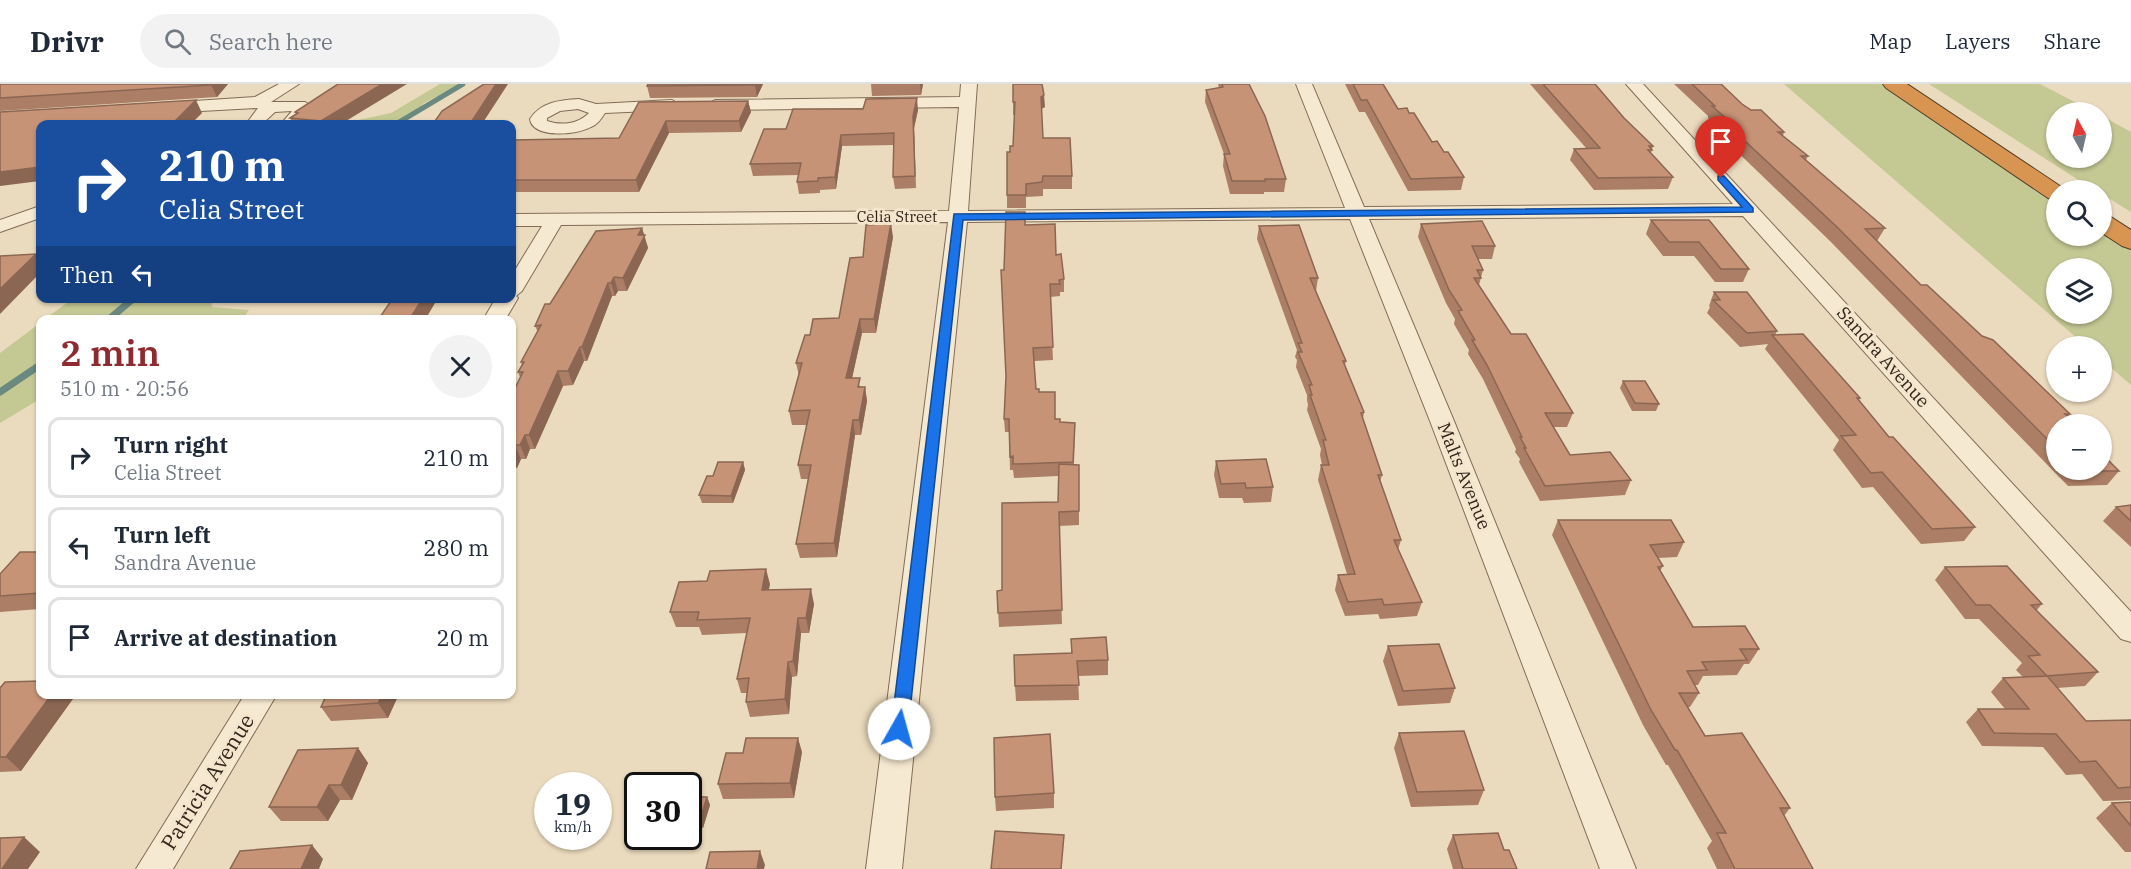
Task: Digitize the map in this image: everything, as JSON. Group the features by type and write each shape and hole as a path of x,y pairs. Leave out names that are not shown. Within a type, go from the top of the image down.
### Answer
{"highway":[{"path":"1893,84 2046,186"},
{"path":"1918,84 2065,180"},
{"path":"2112,210 2131,222"},
{"path":"2112,229 2131,241"}],"street":[{"path":"256,120 264,105 291,84"},
{"path":"884,869 958,217 969,84"},
{"name":"Malts Avenue","path":"1304,84 1358,213 1618,869"},
{"name":"Sandra Avenue","path":"1634,84 2131,631"},
{"path":"595,109 690,105 967,102"},
{"path":"153,109 264,105 305,107 293,120"},
{"name":"Celia Street","path":"516,220 1750,210"},
{"path":"0,226 36,213"},
{"path":"516,284 555,220"},
{"name":"Patricia Avenue","path":"154,869 259,699"}],"green space":[{"path":"440,84 461,84 424,103 408,120 359,120 391,113"},
{"path":"1784,84 1883,84 2046,192 2046,246 2112,246 2112,236 2131,249 2131,385 2112,369 2112,336 2074,336 2061,324 2112,324 2112,258 2046,258 2046,311"},
{"path":"1929,84 2040,84 2075,102 2046,102 2046,159"},
{"path":"2112,122 2131,132 2131,212 2112,200 2112,180 2078,180 2060,168 2112,168"},
{"path":"67,303 212,303 212,307 249,310 246,315 50,315"},
{"path":"36,326 36,401 0,423 0,353"}],"building":[{"path":"0,84 212,84 0,98"},
{"path":"338,84 382,84 323,120 290,118 298,113 295,112"},
{"path":"484,84 496,84 473,120 436,120 442,111"},
{"path":"648,84 755,84 755,85 647,86"},
{"path":"1013,84 1042,84 1043,138 1070,138 1072,176 1043,176 1042,182 1026,184 1026,195 1007,195 1007,152 1010,152 1010,146 1013,146 1015,102 1013,102"},
{"path":"1222,84 1249,84 1265,116 1286,179 1232,181 1224,154 1230,154 1206,90 1223,87"},
{"path":"1353,84 1383,84 1398,109 1407,108 1409,113 1414,113 1432,142 1437,141 1444,152 1448,152 1464,177 1411,179 1367,100 1361,100"},
{"path":"1543,84 1595,84 1624,118 1653,146 1649,146 1652,150 1648,150 1673,177 1598,178 1574,149 1600,148"},
{"path":"1692,84 1721,84 1751,110 1761,110 1784,132 1778,132 1808,156 1801,156 1885,228 1865,229 1921,285 1927,285 1982,336 1993,340 2046,391 2046,402 2058,402 2070,414 2046,414 2046,438 1837,227 1730,127 1736,127 1712,106 1715,106"},
{"path":"917,98 913,116 915,176 893,177 894,133 841,135 835,177 818,178 818,181 797,182 801,163 750,164 764,129 786,129 793,109 863,109 866,99"},
{"path":"196,100 176,120 36,120 36,168 0,172 0,112"},
{"path":"748,101 739,121 666,121 636,180 516,180 516,140 619,138 639,102"},
{"path":"1006,212 1025,212 1025,225 1055,224 1056,255 1061,254 1064,279 1059,280 1060,284 1050,284 1053,347 1033,348 1036,389 1039,389 1039,392 1055,392 1055,419 1060,419 1060,422 1075,423 1073,462 1013,464 1013,456 1010,457 1009,419 1004,419 1006,376 1001,270 1004,270"},
{"path":"1651,220 1709,220 1749,269 1721,269 1699,242 1669,242"},
{"path":"1482,221 1495,246 1472,246 1483,270 1477,270 1481,278 1474,278 1511,334 1526,334 1573,413 1545,413 1570,455 1610,452 1631,480 1545,486 1524,448 1526,448 1520,437 1522,437 1487,365 1472,340 1475,340 1458,311 1462,310 1449,290 1421,224"},
{"path":"891,223 874,319 860,319 846,378 860,378 858,387 865,387 859,420 853,420 834,543 796,544 811,465 798,465 810,410 789,411 802,363 796,363 805,335 810,335 813,319 839,318 850,258 863,257 866,225"},
{"path":"1299,225 1318,278 1310,278 1346,361 1343,361 1364,412 1361,413 1382,475 1378,475 1401,540 1394,540 1422,602 1384,605 1382,599 1348,602 1338,575 1355,574 1321,465 1329,465 1323,440 1326,440 1310,395 1312,395 1309,385 1312,385 1298,352 1302,352 1298,343 1302,343 1259,226"},
{"path":"642,228 638,235 645,235 623,278 614,277 611,283 608,283 582,347 568,371 558,371 529,435 525,435 520,445 516,445 516,386 523,372 518,372 524,362 521,362 541,325 535,326 545,304 550,304 596,231"},
{"path":"36,254 0,289 0,256"},
{"path":"1714,292 1747,292 1777,331 1747,333 1713,300 1720,300"},
{"path":"390,303 420,303 412,315 381,315"},
{"path":"1803,334 1860,398 1857,398 1889,437 1893,437 1975,527 1932,529 1882,472 1871,473 1841,436 1856,435 1772,335"},
{"path":"1623,381 1645,381 1659,404 1635,403"},
{"path":"1266,459 1273,487 1246,488 1245,483 1221,484 1216,461"},
{"path":"718,462 743,462 731,496 699,495 707,476 713,476"},
{"path":"1059,464 1079,465 1079,511 1059,512 1062,610 998,613 997,591 1002,590 1002,503 1058,502"},
{"path":"2112,464 2119,471 2112,471"},
{"path":"2131,505 2131,521 2116,507"},
{"path":"1558,520 1671,520 1684,542 1650,545 1663,566 1658,567 1693,627 1745,626 1759,649 1740,649 1747,660 1702,662 1707,670 1687,671 1699,693 1679,693 1705,736 1742,733 1790,808 1780,808 1813,869 1735,869 1717,833 1726,833 1651,710"},
{"path":"20,552 36,552 36,593 0,596 0,574"},
{"path":"2007,566 2042,604 2031,605 2098,672 2047,676 2028,656 2040,655 1990,605 1976,605 1945,567"},
{"path":"766,569 762,590 811,589 806,618 798,618 793,661 788,662 785,699 746,702 749,678 737,679 750,618 697,620 699,612 670,612 679,582 707,581 710,571"},
{"path":"1106,637 1108,660 1077,661 1079,685 1015,686 1014,655 1072,653 1071,639"},
{"path":"1439,644 1455,688 1403,691 1388,646"},
{"path":"2047,676 2086,721 2131,720 2131,787 2118,788 2096,761 2080,762 2056,734 1994,733 1978,709 2029,709 2003,678"},
{"path":"36,681 36,699 48,699 6,757 0,757 0,688 5,682"},
{"path":"325,699 380,699 378,703 321,707"},
{"path":"1464,731 1484,790 1417,792 1399,733"},
{"path":"1050,734 1054,793 995,797 994,738"},
{"path":"746,738 798,738 790,783 718,784 726,753 743,753"},
{"path":"358,748 341,785 329,785 317,807 269,807 298,750"},
{"path":"702,797 707,797 702,813"},
{"path":"2131,802 2131,826 2112,803"},
{"path":"995,831 1064,835 1061,869 991,869"},
{"path":"1498,833 1504,850 1509,850 1517,869 1463,869 1453,835"},
{"path":"24,837 2,869 0,869 0,838"},
{"path":"312,845 301,869 230,869 240,851"},
{"path":"760,851 757,869 706,869 710,852"}],"waterway":[{"path":"403,120 463,84"},
{"path":"114,315 128,303"},
{"path":"0,392 36,368"}],"route":[{"path":"899,729 958,217 1750,210 1721,178"}]}
